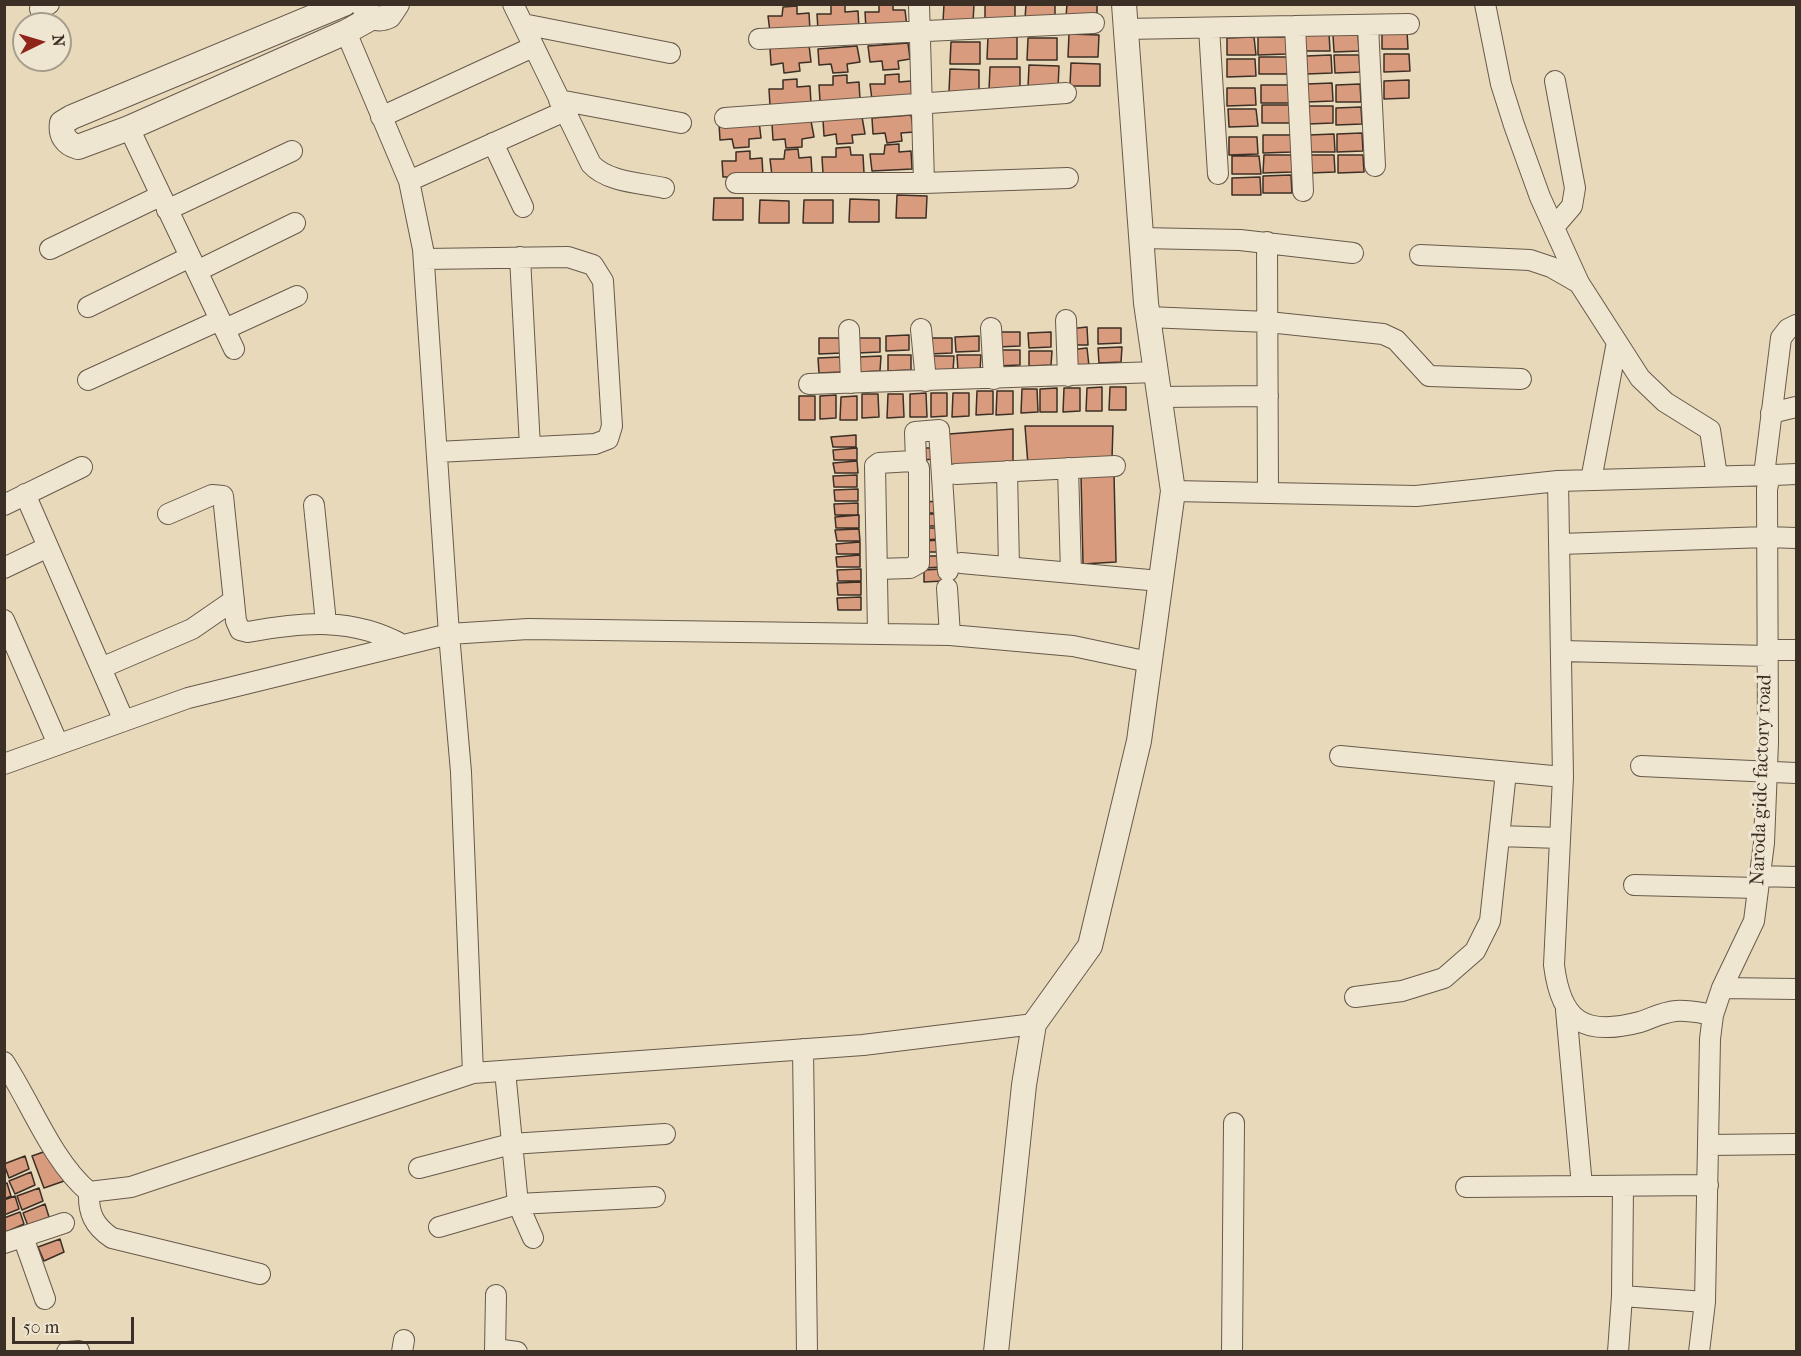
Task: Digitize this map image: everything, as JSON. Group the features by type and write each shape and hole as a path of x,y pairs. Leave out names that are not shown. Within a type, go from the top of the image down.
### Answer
{"street":[{"path":"344,4 72,117 62,123 61,130 69,145 78,147 129,128 346,32 368,11 389,16 397,4"},
{"path":"513,4 591,164 598,171 663,188"},
{"path":"919,4 924,183"},
{"path":"996,1352 1021,1108 1034,1024 1090,946 1139,741 1173,491 1148,317 1124,29 1124,4"},
{"path":"1485,4 1501,84 1554,227 1579,283 1640,378 1665,402 1710,430 1717,476"},
{"path":"759,39 1094,23"},
{"path":"523,24 670,53"},
{"path":"1124,29 1409,24"},
{"path":"1295,26 1303,191"},
{"path":"1368,26 1375,166"},
{"path":"1209,28 1218,174"},
{"path":"346,32 409,181 424,259 449,634 461,772 473,1073"},
{"path":"381,117 534,47"},
{"path":"1554,227 1572,206 1575,188 1555,81"},
{"path":"725,117 1066,93"},
{"path":"409,181 492,143 562,105 681,123"},
{"path":"129,128 234,350"},
{"path":"492,143 523,207"},
{"path":"50,249 292,151"},
{"path":"736,183 924,183 1068,178"},
{"path":"88,307 295,222"},
{"path":"1141,238 1267,242 1353,253"},
{"path":"1267,242 1268,493"},
{"path":"1420,255 1530,260 1551,267 1579,283"},
{"path":"520,257 530,447"},
{"path":"424,259 568,257 585,260 599,271 603,280 612,426 611,434 604,442 437,452"},
{"path":"88,381 222,324 297,296"},
{"path":"1148,317 1268,321 1391,337 1424,372 1436,377 1521,379"},
{"path":"1066,320 1068,376"},
{"name":"Naroda gidc factory road","path":"1700,1352 1705,1302 1713,1015 1722,988 1754,921 1759,882 1766,774 1766,537 1771,413 1781,338 1788,329 1797,325"},
{"path":"991,328 994,379"},
{"path":"921,329 926,381"},
{"path":"849,330 851,383"},
{"path":"1591,480 1617,342"},
{"path":"810,384 1156,372"},
{"path":"1159,397 1268,396"},
{"path":"1771,413 1797,407"},
{"path":"877,569 910,568 919,563 919,468 916,462 915,432 939,430 952,574 950,635"},
{"path":"878,633 875,466 885,462 916,462"},
{"path":"956,474 1115,466"},
{"path":"4,505 82,467"},
{"path":"1068,468 1071,573"},
{"path":"1007,471 1009,567"},
{"path":"1173,491 1416,496 1558,481 1797,474"},
{"path":"1558,481 1563,777 1554,965 1558,992 1566,1010 1582,1186"},
{"path":"25,494 124,721"},
{"path":"168,514 212,495 224,496 236,621 244,632 326,623 367,628 403,645"},
{"path":"314,505 326,623"},
{"path":"1560,544 1797,538"},
{"path":"4,568 48,547"},
{"path":"952,574 1009,567 1160,581"},
{"path":"101,668 192,629 234,600"},
{"path":"4,620 58,744"},
{"path":"4,764 188,698 449,634 528,629 950,635 1073,646 1149,662"},
{"path":"1562,651 1767,653 1797,650"},
{"path":"1340,756 1563,777"},
{"path":"1641,766 1766,774 1797,773"},
{"path":"1355,997 1402,991 1444,978 1475,951 1490,921 1506,772"},
{"path":"1499,836 1560,838"},
{"path":"1634,885 1759,882 1797,877"},
{"path":"1722,988 1797,989"},
{"path":"1566,1010 1578,1021 1613,1027 1674,1011 1713,1015"},
{"path":"89,1192 131,1187 473,1073 863,1045 1034,1024"},
{"path":"803,1049 807,1352"},
{"path":"4,1062 62,1161 75,1180 89,1192 90,1215 103,1233 112,1239 260,1274"},
{"path":"505,1071 518,1204 533,1238"},
{"path":"1232,1352 1234,1123"},
{"path":"419,1168 511,1144 664,1134"},
{"path":"1708,1145 1797,1144"},
{"path":"1466,1188 1708,1185"},
{"path":"1618,1352 1622,1296 1623,1186"},
{"path":"439,1227 518,1204 655,1197"},
{"path":"4,1244 64,1223"},
{"path":"23,1237 45,1299"},
{"path":"496,1295 495,1350 517,1352"},
{"path":"1622,1296 1705,1302"},
{"path":"67,1352 79,1351"}],"building":[{"path":"845,4 845,12 858,11 859,29 818,30 817,14 831,14 831,5"},
{"path":"879,4 893,4 893,10 905,10 907,27 866,29 865,12 879,12"},
{"path":"944,4 974,4 973,22 943,22"},
{"path":"985,4 1015,4 1015,19 985,19"},
{"path":"1026,4 1055,4 1055,18 1025,19"},
{"path":"1067,4 1097,4 1097,17 1066,17"},
{"path":"797,6 797,14 809,13 810,31 770,32 768,16 782,16 783,7"},
{"path":"1382,31 1407,31 1408,49 1382,49"},
{"path":"1329,33 1330,51 1305,51 1304,34"},
{"path":"1069,34 1099,35 1098,57 1068,57"},
{"path":"1358,34 1359,51 1334,52 1333,35"},
{"path":"988,36 1017,37 1017,59 987,59"},
{"path":"1254,37 1256,55 1227,55 1227,38"},
{"path":"1258,37 1286,37 1287,54 1258,55"},
{"path":"1028,38 1057,38 1057,60 1027,60"},
{"path":"951,42 980,42 980,64 950,64"},
{"path":"908,43 910,59 898,61 899,69 883,70 882,61 870,62 868,46"},
{"path":"809,45 811,62 799,63 800,71 784,73 783,63 771,65 770,48"},
{"path":"857,46 860,62 847,64 848,72 833,73 831,64 819,65 818,49"},
{"path":"1384,54 1409,54 1410,71 1384,72"},
{"path":"1331,55 1332,73 1307,74 1306,56"},
{"path":"1334,55 1359,55 1360,72 1335,73"},
{"path":"1259,57 1287,57 1289,74 1259,74"},
{"path":"1227,59 1255,59 1256,76 1227,77"},
{"path":"1071,63 1100,64 1100,86 1070,86"},
{"path":"1029,65 1059,66 1058,88 1028,88"},
{"path":"990,67 1020,67 1020,90 989,90"},
{"path":"950,69 979,70 979,92 949,92"},
{"path":"899,74 899,82 911,81 912,99 872,100 870,84 885,84 885,75"},
{"path":"847,75 847,83 859,82 860,100 820,101 819,85 833,85 833,76"},
{"path":"797,79 797,87 810,86 811,104 770,106 769,89 783,89 783,80"},
{"path":"1409,80 1409,98 1384,99 1384,81"},
{"path":"1332,83 1333,101 1307,102 1307,84"},
{"path":"1360,84 1361,102 1336,102 1336,85"},
{"path":"1261,85 1288,85 1290,103 1261,103"},
{"path":"1227,88 1255,88 1256,105 1227,106"},
{"path":"1262,105 1290,105 1291,123 1262,123"},
{"path":"1308,106 1333,106 1333,123 1308,124"},
{"path":"1361,107 1362,124 1336,125 1336,108"},
{"path":"1228,109 1256,109 1258,126 1229,127"},
{"path":"911,115 914,132 901,133 902,141 887,143 885,133 873,134 872,118"},
{"path":"862,117 865,134 852,135 853,143 837,144 836,134 824,136 823,120"},
{"path":"759,121 761,138 749,139 749,147 734,148 732,139 720,140 719,124"},
{"path":"811,121 814,137 802,139 802,147 786,148 785,139 773,140 772,124"},
{"path":"1362,133 1363,151 1337,152 1337,134"},
{"path":"1334,134 1335,152 1309,152 1309,135"},
{"path":"1263,135 1291,135 1292,152 1263,153"},
{"path":"1229,137 1257,137 1258,154 1229,155"},
{"path":"899,144 899,152 911,151 912,169 872,171 870,154 884,154 885,145"},
{"path":"850,147 851,155 863,155 864,173 823,174 822,157 836,157 836,148"},
{"path":"798,149 799,158 811,157 812,174 772,176 770,159 784,159 785,150"},
{"path":"750,151 750,159 762,158 763,176 723,177 722,161 736,161 736,152"},
{"path":"1264,155 1291,155 1293,172 1263,173"},
{"path":"1310,155 1334,155 1335,172 1310,173"},
{"path":"1338,155 1363,155 1364,172 1338,173"},
{"path":"1232,156 1259,156 1261,174 1232,174"},
{"path":"1291,175 1292,193 1263,193 1263,176"},
{"path":"1260,177 1261,195 1232,195 1232,178"},
{"path":"897,195 927,196 926,218 896,218"},
{"path":"714,198 743,198 743,220 713,220"},
{"path":"850,199 879,200 879,222 849,222"},
{"path":"760,200 789,201 789,223 759,223"},
{"path":"804,200 833,200 833,223 803,223"},
{"path":"1087,327 1088,345 1070,345 1069,329"},
{"path":"1098,328 1121,328 1121,343 1098,344"},
{"path":"997,332 1020,332 1020,346 997,347"},
{"path":"1051,332 1051,347 1029,348 1028,333"},
{"path":"909,335 909,350 886,351 886,336"},
{"path":"979,336 979,351 956,352 955,337"},
{"path":"819,338 842,338 842,353 819,354"},
{"path":"857,338 880,338 880,352 857,353"},
{"path":"929,338 952,338 952,353 929,354"},
{"path":"1122,347 1121,362 1099,363 1098,348"},
{"path":"1087,348 1089,366 1070,366 1069,350"},
{"path":"997,350 1020,350 1020,365 997,366"},
{"path":"1029,351 1052,351 1051,365 1029,366"},
{"path":"888,355 911,355 911,370 888,371"},
{"path":"957,355 981,355 980,370 958,371"},
{"path":"881,356 880,371 858,372 858,357"},
{"path":"930,356 954,356 953,371 931,372"},
{"path":"841,357 841,372 819,373 818,358"},
{"path":"1102,387 1102,411 1086,411 1087,388"},
{"path":"1110,387 1126,387 1126,410 1109,410"},
{"path":"1057,388 1057,412 1040,412 1040,389"},
{"path":"1064,388 1080,388 1080,411 1063,412"},
{"path":"1022,389 1037,389 1038,412 1021,413"},
{"path":"977,391 993,391 993,414 976,415"},
{"path":"997,391 1013,391 1013,414 996,415"},
{"path":"926,393 927,417 910,417 910,394"},
{"path":"931,393 947,393 947,416 931,417"},
{"path":"953,393 969,393 969,416 952,417"},
{"path":"862,394 878,394 879,417 862,418"},
{"path":"888,394 903,394 904,417 887,418"},
{"path":"836,395 836,418 820,419 820,396"},
{"path":"799,396 815,396 815,420 799,420"},
{"path":"857,396 857,420 840,420 841,397"},
{"path":"1025,426 1113,426 1112,459 1028,465"},
{"path":"1013,429 1013,463 948,467 949,434"},
{"path":"856,435 856,447 833,447 831,437"},
{"path":"857,448 857,460 834,460 833,450"},
{"path":"919,448 937,448 938,459 919,460"},
{"path":"857,461 858,473 835,473 833,463"},
{"path":"1114,474 1116,562 1083,564 1081,475"},
{"path":"857,475 857,487 834,487 833,476"},
{"path":"858,489 858,501 835,501 834,490"},
{"path":"941,501 942,513 923,513 923,502"},
{"path":"858,503 858,515 835,515 834,504"},
{"path":"922,514 940,514 941,526 922,526"},
{"path":"859,515 859,528 836,528 835,517"},
{"path":"923,528 941,528 941,539 922,540"},
{"path":"859,529 860,541 837,541 835,530"},
{"path":"941,540 942,552 923,552 923,541"},
{"path":"860,542 860,554 837,554 836,544"},
{"path":"860,555 860,567 837,567 836,557"},
{"path":"924,556 942,556 943,567 924,568"},
{"path":"861,569 861,581 838,581 837,570"},
{"path":"942,569 943,581 924,582 924,570"},
{"path":"861,582 861,595 838,595 837,583"},
{"path":"861,597 861,610 838,610 837,598"},
{"path":"52,1149 67,1180 44,1188 32,1156"},
{"path":"25,1156 29,1169 9,1178 4,1164"},
{"path":"31,1172 35,1185 15,1194 9,1181"},
{"path":"7,1183 11,1196 4,1199 4,1184"},
{"path":"39,1188 43,1201 22,1210 17,1196"},
{"path":"15,1196 19,1209 4,1215 4,1200"},
{"path":"45,1204 49,1217 28,1226 23,1213"},
{"path":"20,1212 24,1224 4,1233 4,1218"},
{"path":"60,1239 64,1252 44,1261 38,1247"}]}
